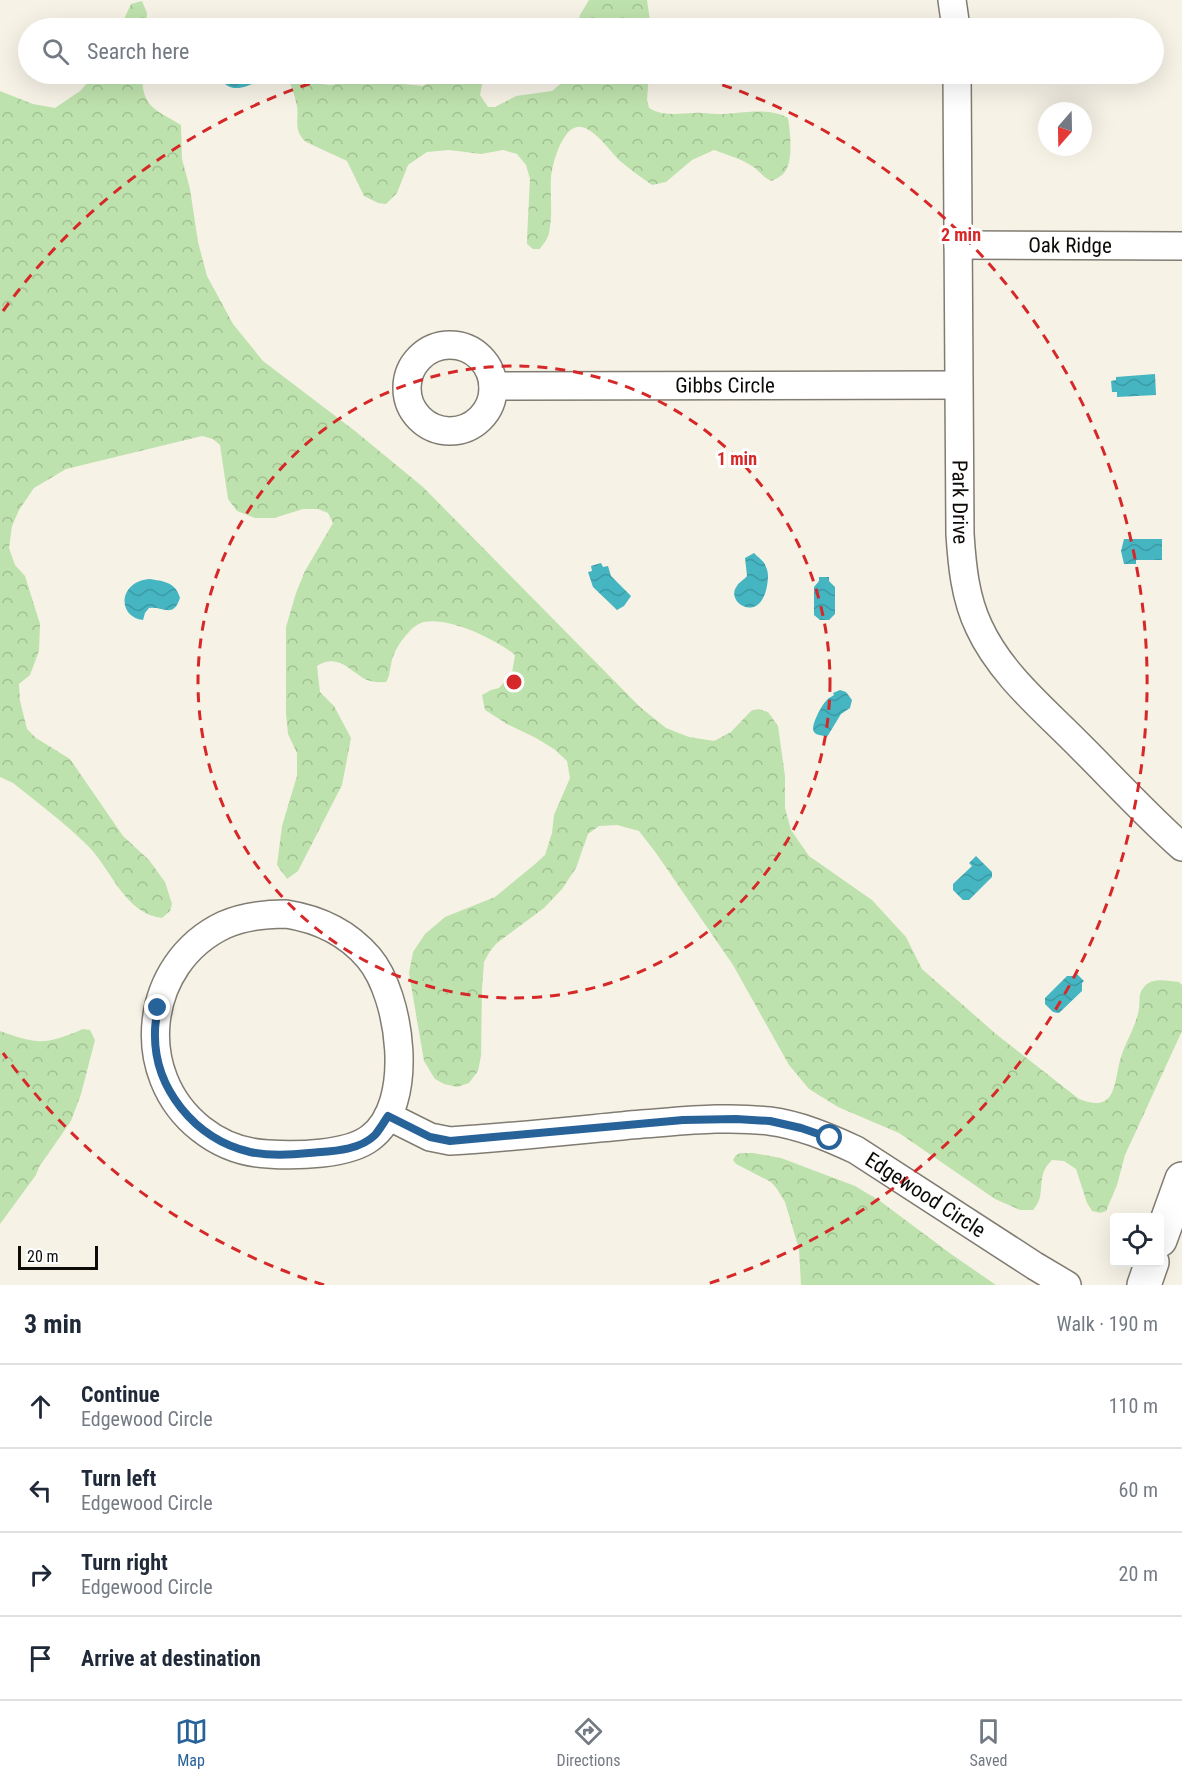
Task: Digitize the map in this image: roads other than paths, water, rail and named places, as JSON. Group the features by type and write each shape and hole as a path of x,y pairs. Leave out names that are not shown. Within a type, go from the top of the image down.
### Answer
{"main road":[{"path":"1164,1229 1182,1179"},
{"path":"1144,1285 1151,1267"}],"street":[{"path":"952,0 955,18"},
{"name":"Park Drive","path":"957,84 961,558 972,610 999,662 1012,678 1182,848"},
{"name":"Oak Ridge","path":"958,245 1182,246"},
{"name":"Gibbs Circle","path":"493,387 958,385"},
{"path":"286,914 302,917 345,936 368,957 378,970 395,1014 399,1071 394,1101 388,1116 380,1129 368,1140 329,1152 281,1155 256,1153 235,1147 207,1133 189,1118 174,1099 166,1085 157,1055 155,1032 158,1008 177,965 187,953 211,933 232,922 255,916 286,914"},
{"name":"Edgewood Circle","path":"388,1116 430,1137 450,1141 683,1120 770,1121 801,1128 856,1150 1067,1285"}],"water":[{"path":"225,84 251,84 240,88"},
{"path":"1155,374 1156,395 1117,397 1117,392 1112,392 1111,381 1116,380 1116,377"},
{"path":"1124,539 1162,539 1162,560 1136,560 1136,564 1124,564 1121,551"},
{"path":"754,553 767,569 767,586 758,605 744,607 735,598 734,592 747,576 745,558"},
{"path":"601,563 603,567 608,566 611,576 631,596 624,606 617,610 593,587 588,572 592,571 591,566"},
{"path":"819,577 829,577 829,581 835,587 835,614 829,620 820,620 814,615 814,587"},
{"path":"149,579 172,585 180,598 171,610 149,608 143,620 135,618 125,606 127,592 131,586"},
{"path":"840,690 846,692 852,700 850,708 841,714 827,737 817,734 813,726 819,712 827,700 834,695 833,693"},
{"path":"976,856 992,872 992,877 969,900 963,900 953,890 953,884 972,866 969,863"},
{"path":"1077,974 1084,981 1082,991 1059,1013 1053,1012 1045,1004 1045,998 1067,976"}]}
